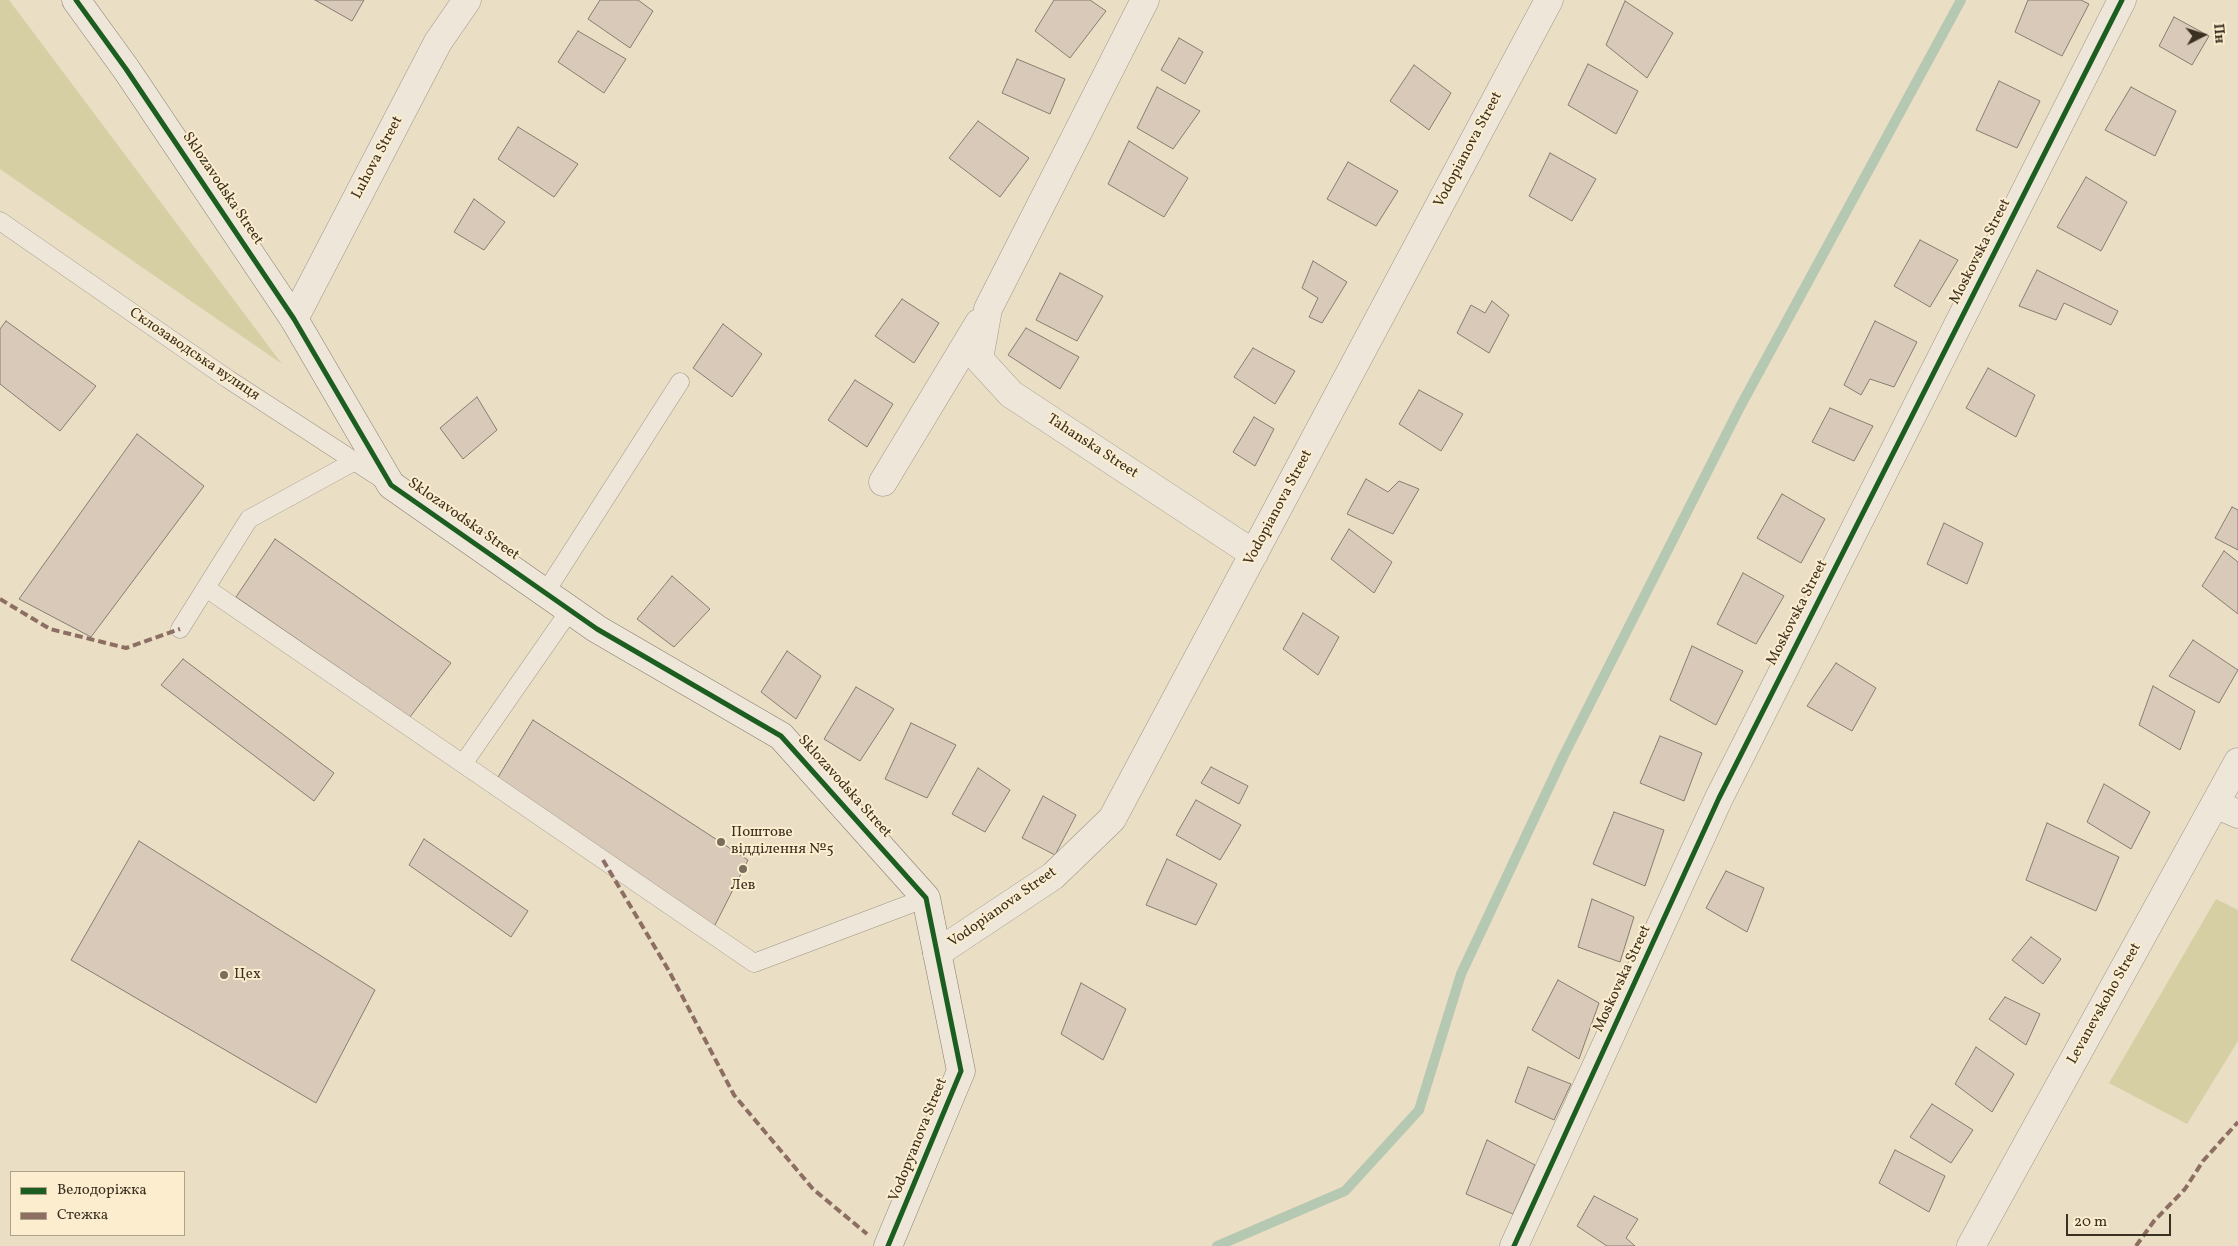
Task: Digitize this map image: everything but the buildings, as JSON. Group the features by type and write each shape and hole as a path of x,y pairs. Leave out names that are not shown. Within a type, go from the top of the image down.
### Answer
{"street":[{"name":"Sklozavodska Street","path":"76,0 126,69 294,319 390,485 597,629 781,736 926,898"},
{"name":"Luhova Street","path":"294,319 438,42 468,0"},
{"name":"Tahanska Street","path":"883,482 988,309 1145,0"},
{"name":"Vodopianova Street","path":"937,953 1053,876 1112,819 1549,0"},
{"name":"Moskovska Street","path":"1514,1246 1719,798 2122,0"},
{"name":"Tahanska Street","path":"988,309 979,359 1011,394 1254,554"},
{"name":"Levanevskoho Street","path":"1971,1246 2227,809 2238,762"},
{"path":"926,898 937,953"},
{"name":"Vodopyanova Street","path":"888,1246 960,1070 937,953"}],"lane":[{"name":"Склозаводська вулиця","path":"0,220 228,379 390,485"},
{"path":"545,593 680,382"},
{"path":"180,629 249,519 355,461"},
{"path":"206,588 754,963 926,898"},
{"path":"463,764 570,610"}],"shaded area":[{"path":"0,0 9,0 282,364 0,169"},
{"path":"2216,899 2238,910 2238,1041 2187,1124 2109,1083"}],"waterway":[{"path":"1217,1246 1345,1191 1419,1110 1461,974 1564,755 1740,407 1961,0"}],"marked path":[{"path":"0,599 50,629 126,648 180,629"},
{"path":"603,860 669,971 734,1095 813,1189 867,1234"},
{"path":"2136,1246 2154,1221 2185,1189 2203,1161 2238,1122"}],"cycle path":[{"path":"76,0 126,69 294,319 391,485 597,629 781,736 926,898 961,1071 888,1246"},
{"path":"1514,1246 1719,798 2122,0"}],"place":[{"name":"Поштове відділення №5","path":"721,842"},
{"name":"Лев","path":"743,869"},
{"name":"Цех","path":"224,975"}]}
